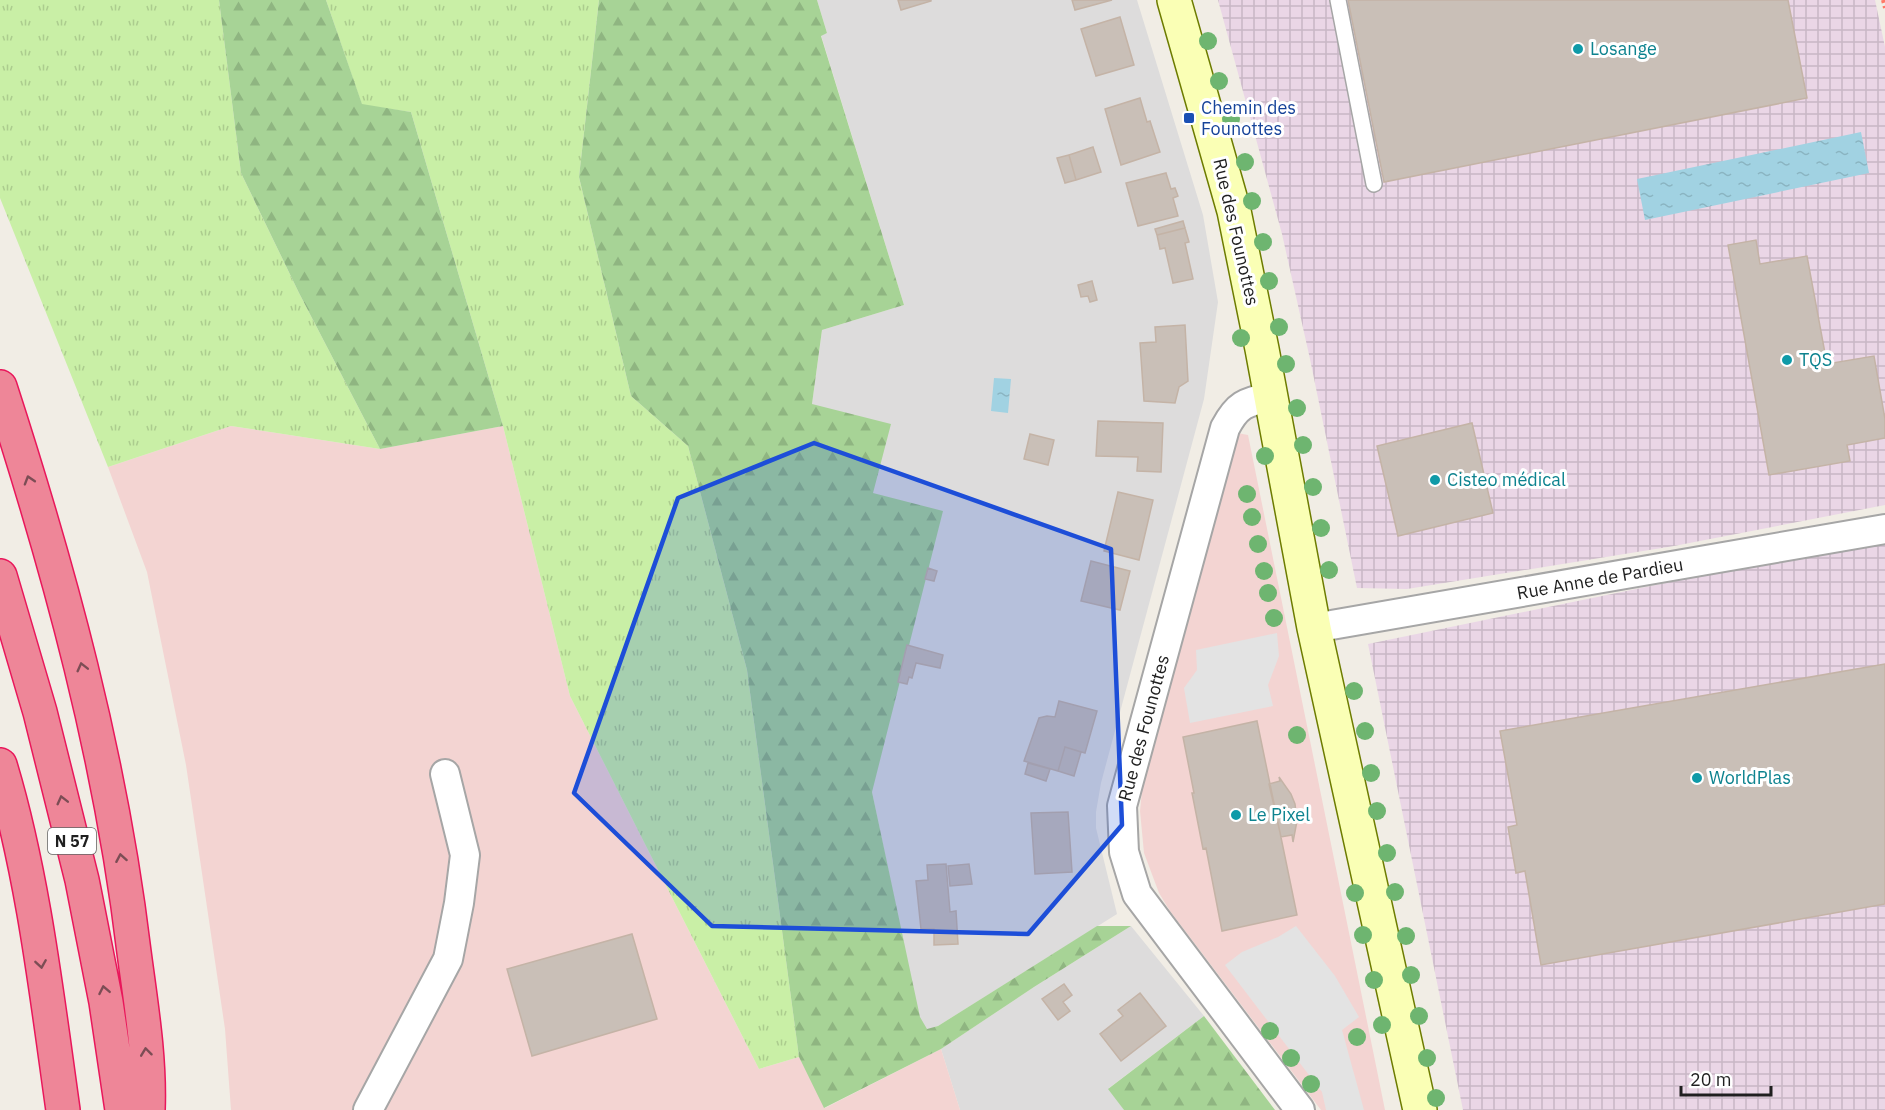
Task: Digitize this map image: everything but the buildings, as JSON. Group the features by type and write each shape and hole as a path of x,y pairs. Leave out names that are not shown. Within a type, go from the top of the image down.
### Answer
{"highway":[{"path":"0,387 50,547 83,670 105,769 127,890 149,1074 148,1110"},
{"name":"N 57","path":"0,576 40,712 82,880 106,1002 122,1110"},
{"name":"N 57","path":"0,765 9,794 32,906 63,1110"},
{"path":"0,821 32,906"}],"street":[{"name":"Rue des Founottes","path":"1174,0 1234,212 1314,628 1420,1110"},
{"name":"Rue des Founottes","path":"1270,397 1244,403 1232,414 1225,428 1122,806 1125,852 1137,894 1300,1110"},
{"name":"Rue Anne de Pardieu","path":"1314,628 1885,529"},
{"path":"368,1110 448,959 459,903 465,855 445,774"}],"lane":[{"path":"1338,0 1374,184"}],"path":[{"path":"1883,0 1885,8"}],"highlighted area":[{"path":"814,443 1111,549 1122,825 1028,934 712,926 574,793 678,498"}],"shaded area":[{"path":"817,0 1137,0 1203,215 1218,302 1204,399 1101,783 1096,812 1096,828 1117,914 938,1026 927,1030 919,1017 872,792 873,493 812,404 822,330 904,305 821,35 827,33"},
{"path":"1218,0 1875,0 1885,47 1885,505 1674,546 1407,589 1357,588 1282,234"},
{"path":"231,426 380,449 503,426 570,696 759,1069 799,1057 825,1108 941,1049 960,1110 231,1110 225,1029 186,765 147,572 108,467"},
{"path":"1237,433 1248,435 1385,1110 1321,1110 1170,911 1159,893 1144,853 1140,811 1142,790"},
{"path":"1885,538 1885,1110 1463,1110 1368,644"},
{"path":"1277,633 1279,656 1268,685 1273,706 1190,723 1184,688 1197,670 1196,650"},
{"path":"1131,926 1204,1016 1109,1088 1124,1110 960,1110 941,1049"},
{"path":"1296,926 1335,976 1359,1017 1342,1030 1364,1110 1326,1110 1322,1092 1225,965 1242,952 1278,937"}],"green space":[{"path":"0,0 219,0 241,173 299,293 380,449 231,426 108,467 0,198"},
{"path":"219,0 326,0 362,104 411,112 503,426 380,449 299,293 241,173"},
{"path":"326,0 599,0 579,177 631,396 688,446 747,670 799,1057 759,1069 570,696 503,426 411,112 362,105"},
{"path":"599,0 817,0 827,33 821,36 904,305 822,330 812,404 891,424 873,493 943,511 872,792 920,1017 927,1029 938,1026 1097,926 1131,926 941,1049 824,1108 799,1057 747,670 688,446 631,396 579,177"},
{"path":"1204,1016 1275,1110 1124,1110 1108,1089"}],"water":[{"path":"1861,132 1869,173 1645,220 1637,179"},
{"path":"994,378 1011,379 1008,413 991,411"}],"place":[{"name":"Losange","path":"1578,49"},
{"name":"Chemin des Founottes","path":"1189,118"},
{"name":"TQS","path":"1787,360"},
{"name":"Cisteo médical","path":"1435,480"},
{"name":"WorldPlas","path":"1697,778"},
{"name":"Le Pixel","path":"1236,815"}]}
